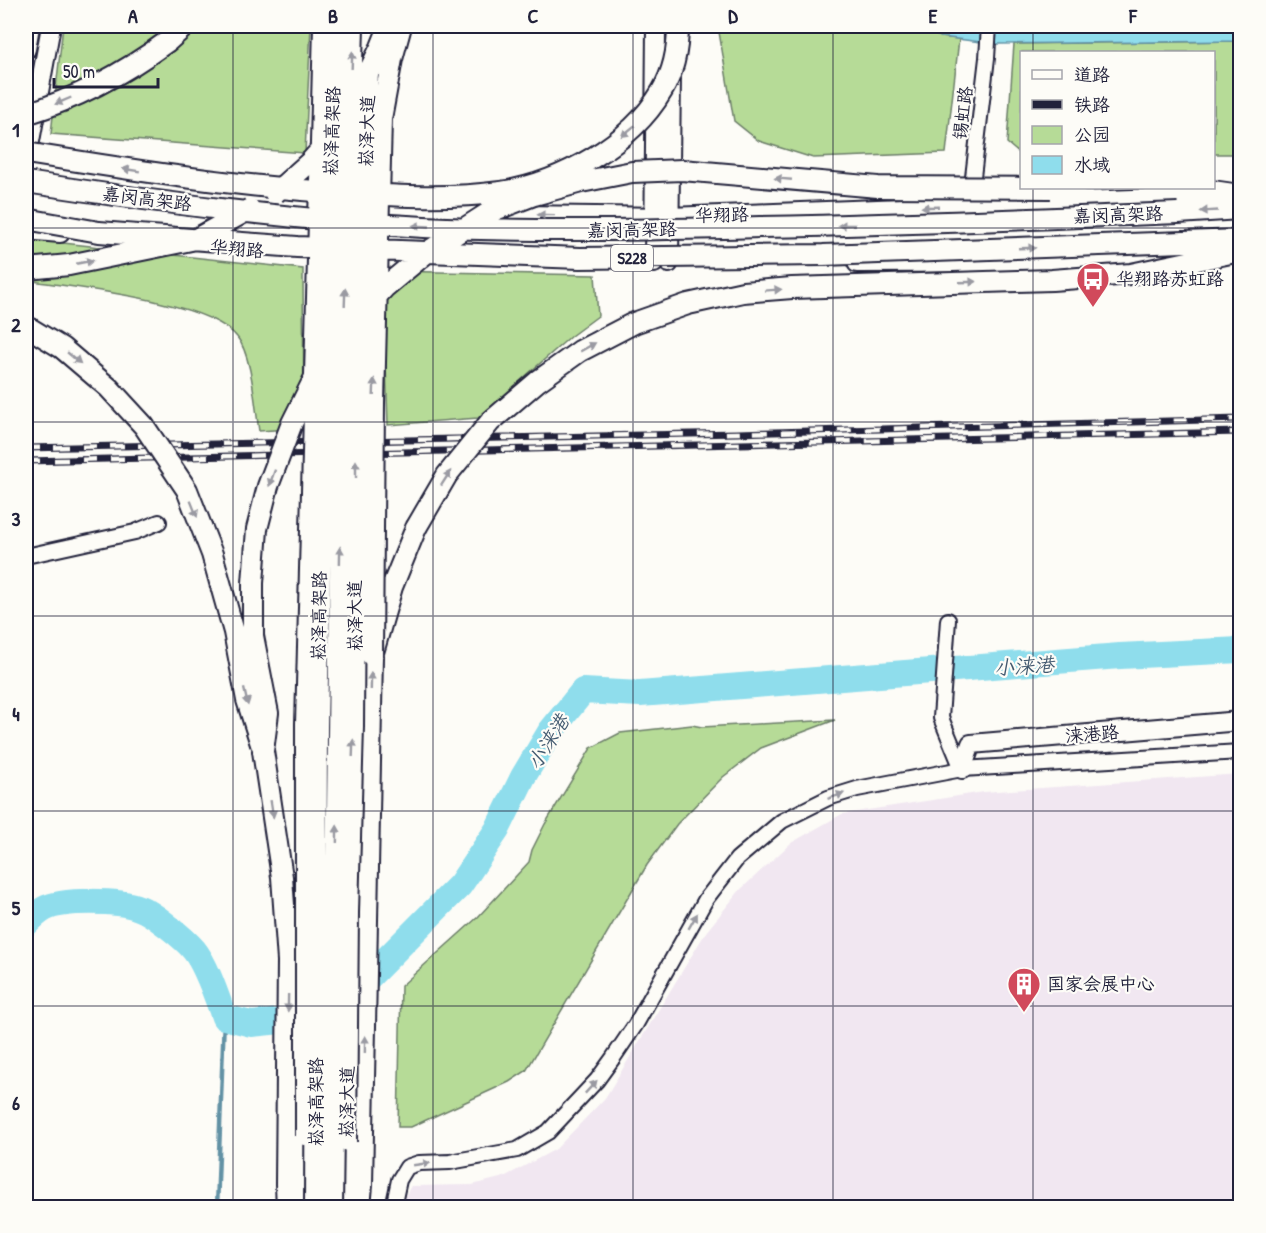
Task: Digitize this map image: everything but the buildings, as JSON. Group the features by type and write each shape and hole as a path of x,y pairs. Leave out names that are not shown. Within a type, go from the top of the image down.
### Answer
{"highway":[{"path":"26,114 91,89 135,66 185,26"},
{"name":"崧泽高架路","path":"315,1208 317,727 323,420 326,26"},
{"name":"崧泽高架路","path":"332,1208 342,423 353,26"},
{"path":"26,269 69,265 196,239 239,217 265,200 310,161 337,131 360,92 389,26"},
{"path":"360,1208 363,1173 374,404 381,119 400,26"},
{"path":"26,153 176,177 303,190 405,196 456,196 503,192 555,177 594,157 634,127 663,90 678,50 678,26"},
{"path":"263,751 268,713 253,636 253,583 257,529 268,486 292,423 317,373 342,334 385,287 426,253 490,212 523,199 581,182 632,172 682,170 878,188 1020,188"},
{"name":"嘉闵高架路","path":"26,182 296,218 423,227 583,232 920,224 1240,209"},
{"path":"1199,189 1240,195"},
{"name":"嘉闵高架路","path":"26,219 99,232 297,247 580,258 823,255 1240,240"},
{"path":"372,656 392,587 416,528 447,475 490,422 538,381 580,351 634,323 688,304 743,292 792,288 1052,280 1131,274 1240,251"},
{"path":"26,326 62,348 109,388 144,426 187,490 212,554 234,632 247,700 263,751 282,877 288,961 286,1172 288,1208"}],"main road":[{"path":"26,48 30,26"},
{"path":"26,163 51,26"},
{"path":"304,1208 305,724 326,26"},
{"name":"崧泽大道","path":"345,1208 354,726 356,424 371,26"},
{"path":"370,54 381,26"},
{"path":"656,26 662,217"},
{"path":"661,263 671,26"},
{"name":"华翔路","path":"26,171 141,186 448,214 662,217 1240,195"},
{"name":"华翔路","path":"26,230 298,255 661,263 1041,262 1240,257"},
{"name":"涞港路","path":"962,769 971,744 1240,722"}],"street":[{"name":"锡虹路","path":"970,205 989,26"},
{"path":"26,556 135,532 159,522"},
{"path":"948,620 941,718 962,769"},
{"path":"393,1208 399,1180 407,1167 419,1162 450,1162 516,1150 548,1132 597,1080 619,1050 706,899 737,859 782,821 828,798 857,789 962,769 1240,752"}],"shaded area":[{"name":"国家会展中心","path":"1240,774 1240,1207 401,1208 401,1203 411,1186 472,1185 504,1177 556,1149 605,1098 706,932 740,890 791,843 842,814 984,792"}],"green space":[{"path":"63,26 311,26 305,153 51,134"},
{"path":"718,26 911,26 941,37 959,39 946,153 813,158 759,141 734,121"},
{"path":"1240,41 1240,154 1215,154 1215,51 1020,51 1020,154 1007,143 1014,44"},
{"path":"26,239 303,269 304,428 259,431 246,356 237,337 222,324 170,305 106,292 26,280"},
{"path":"383,271 595,275 598,316 571,336 478,418 388,425"},
{"path":"835,720 761,748 723,777 677,824 647,865 526,1071 509,1082 411,1127 398,1127 401,986 478,917 529,862 532,850 545,824 591,748 620,733 692,725 702,727"}],"water":[{"path":"911,26 1240,26 1240,41 997,44 941,37"}],"waterway":[{"name":"小涞港","path":"351,995 460,885 497,830 523,777 550,732 583,691 640,694 1120,656 1240,650"},
{"name":"小涞港","path":"26,924 44,909 52,906 77,902 130,905 152,915 168,926 194,950 207,973 224,1017 251,1024 310,1018"},
{"path":"217,1208 224,1017"}],"railway":[{"path":"26,448 738,433 1240,419"},
{"path":"26,461 1240,432"}],"place":[{"name":"华翔路苏虹路","path":"1093,308"},
{"name":"国家会展中心","path":"1024,1013"}]}
